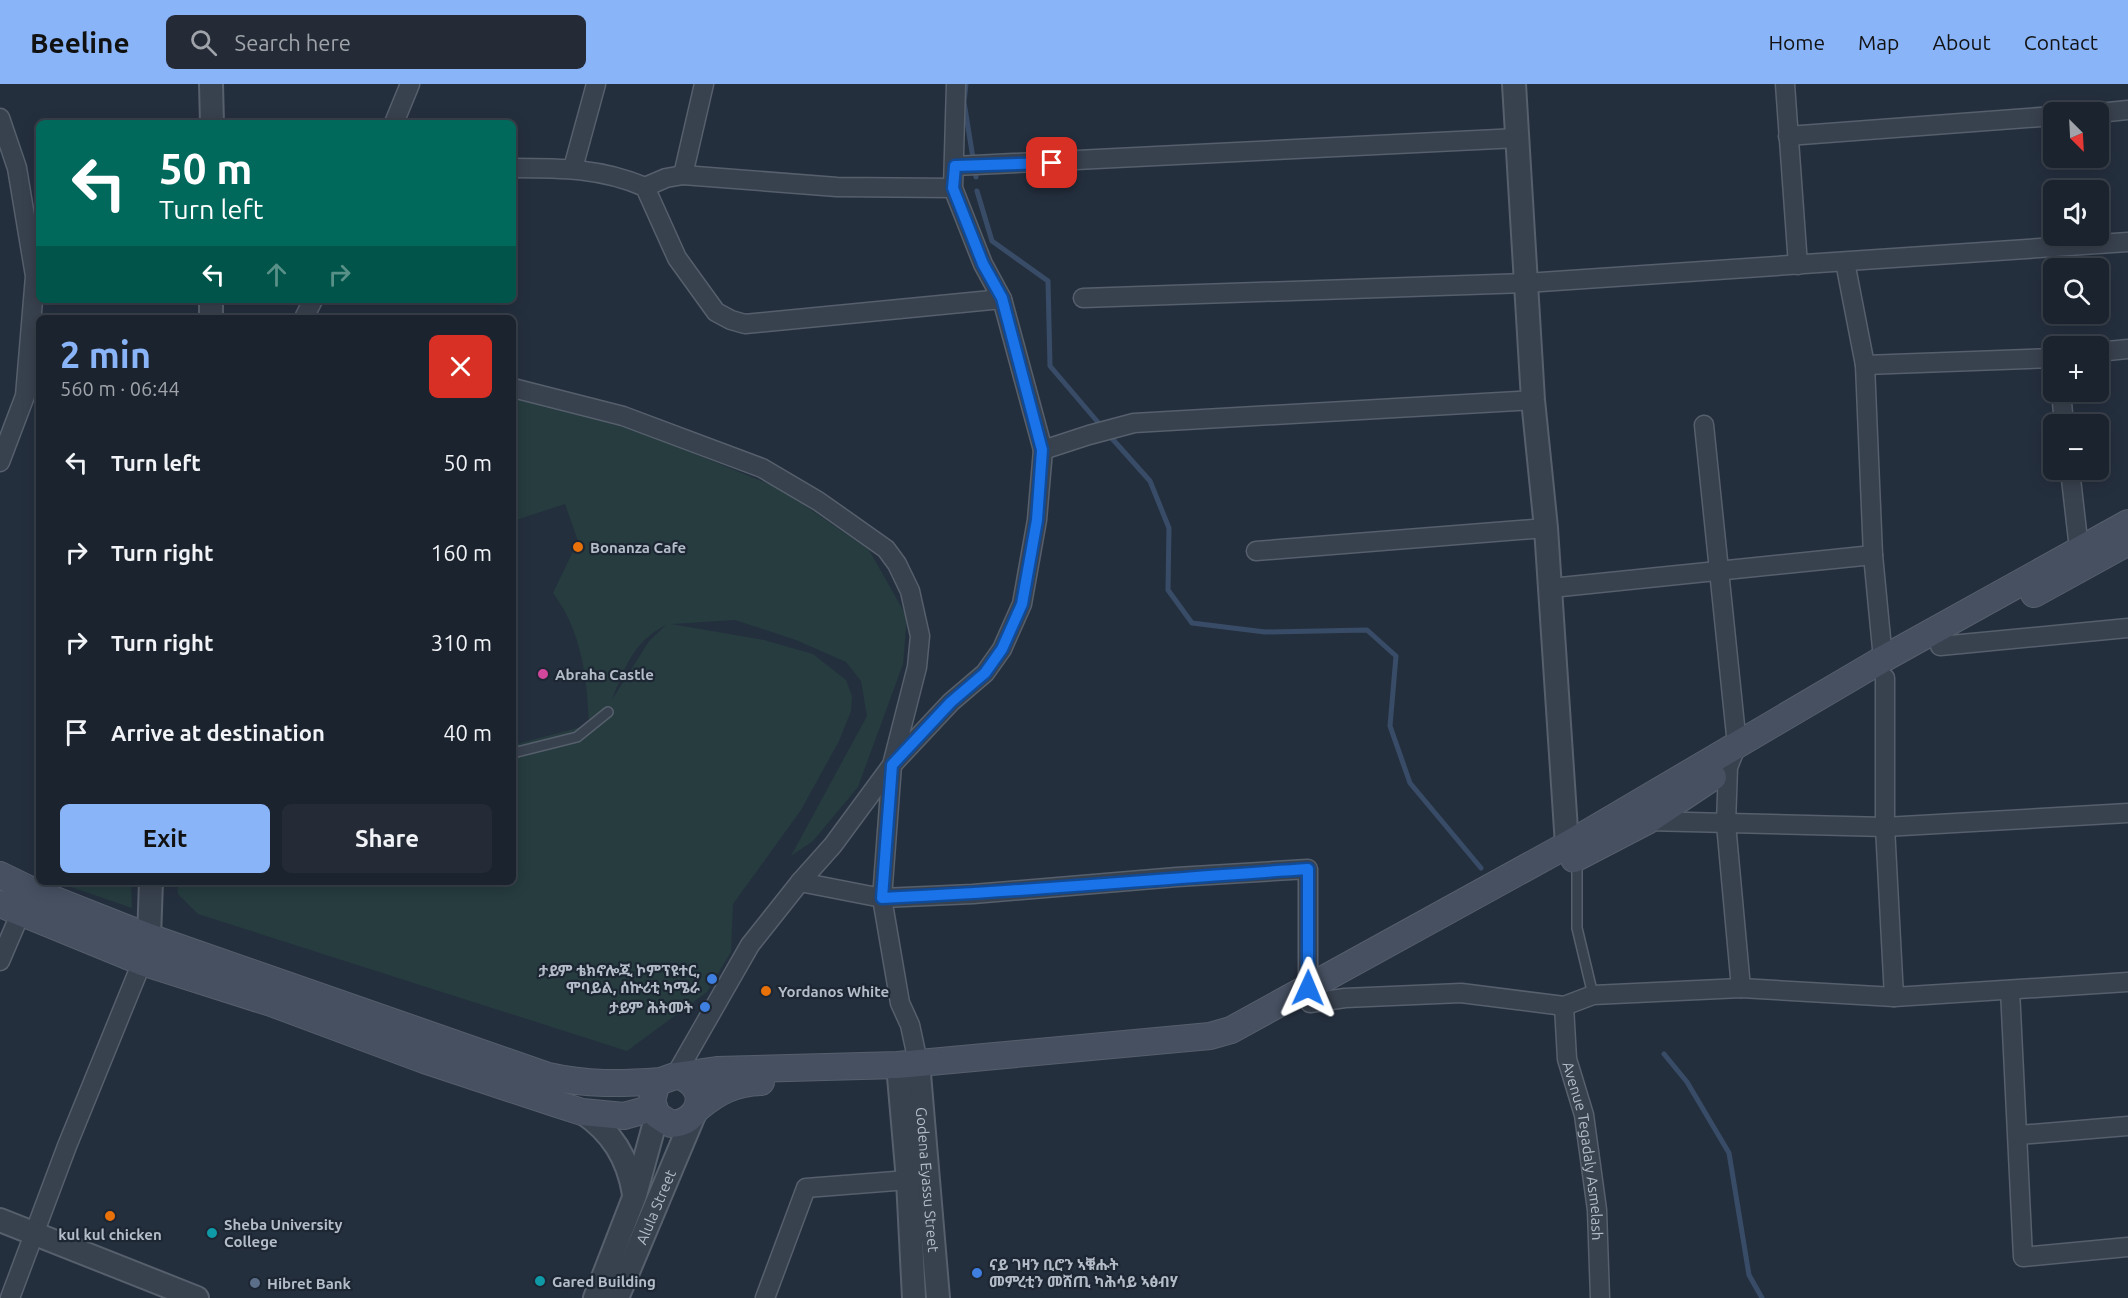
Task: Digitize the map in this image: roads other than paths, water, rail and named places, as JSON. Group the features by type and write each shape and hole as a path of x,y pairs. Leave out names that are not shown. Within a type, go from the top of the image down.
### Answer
{"main road":[{"path":"673,1078 652,1093 655,1111 671,1124 688,1120 721,1090 748,1082 908,1070 1210,1036 1231,1030 1309,996 1572,851 1884,668 2079,549 2128,523"},
{"path":"1884,668 1940,646 2128,542"},
{"path":"1572,851 1647,821 1733,756"},
{"path":"0,875 24,898 142,962 276,992 577,1083 614,1085 717,1070 908,1070"},
{"path":"24,898 149,937 424,1060 582,1112 624,1116 655,1111"},
{"path":"673,1078 694,1085 698,1092 696,1111"}],"street":[{"path":"211,84 212,120"},
{"path":"395,120 410,84"},
{"path":"573,168 596,84"},
{"path":"673,1078 750,945 833,845 892,765 951,702 985,673 1002,649 1022,604 1037,520 1042,450 1002,298 983,264 953,188 956,84"},
{"path":"1514,84 1533,400 1546,528 1572,851"},
{"path":"1785,84 1798,265"},
{"path":"683,175 699,85"},
{"path":"2109,112 2128,110"},
{"path":"1788,136 2043,117"},
{"path":"0,118 17,168 34,276 25,396 0,462"},
{"path":"955,166 1518,138"},
{"path":"516,168 573,168 621,177 645,187 677,258 716,312 731,320 757,323 1002,298"},
{"path":"645,187 666,178 683,175 837,187 953,188"},
{"path":"1083,298 1526,284 2128,242"},
{"path":"1845,262 1865,365 1873,555 1884,668 1885,827 1894,997"},
{"path":"2109,351 2128,349"},
{"path":"1865,365 2043,358"},
{"path":"516,389 623,416 762,468 818,501 886,549 897,564 910,591 920,636 917,667 892,765 882,898 900,1003 910,1025 908,1180 914,1298"},
{"path":"1042,450 1126,425 1533,400"},
{"path":"1704,425 1719,571 1733,756 1726,824 1740,988"},
{"path":"2071,480 2079,549"},
{"path":"1256,551 1546,528"},
{"path":"1551,588 1873,555"},
{"path":"1940,646 2128,628"},
{"path":"1647,821 1885,827 2128,813"},
{"path":"800,882 882,898 973,894 1308,869 1309,996 1345,998 1461,993 1564,1006 1593,995 1740,988 1894,997 2128,982"},
{"path":"10,1298 142,962 149,937 151,885"},
{"path":"0,960 24,898"},
{"path":"2010,990 2019,1135 2023,1257 2128,1247"},
{"name":"Avenue Tegadaly Asmelash","path":"1564,1006 1567,1059 1584,1115 1597,1210 1600,1298"},
{"name":"Godena Eyassu Street","path":"908,1070 938,1298"},
{"name":"Alula Street","path":"595,1298 634,1195 655,1111"},
{"name":"Alula Street","path":"617,1298 696,1111"},
{"path":"582,1112 604,1130 619,1149 629,1170 634,1195"},
{"path":"2019,1135 2128,1126"},
{"path":"765,1298 806,1188 908,1180"},
{"path":"0,1220 197,1298"}],"lane":[{"path":"516,752 577,737 608,712"},
{"path":"1572,851 1577,928 1593,995"}],"waterway":[{"path":"966,84 964,102 976,177"},
{"path":"977,191 992,241 1048,281 1050,366 1102,427"},
{"path":"1108,434 1150,481 1169,528 1168,590 1192,623 1265,632 1367,630 1396,656 1390,726 1410,783 1481,868"},
{"path":"1664,1054 1687,1082 1729,1153 1749,1275 1762,1298"}],"place":[{"name":"Bonanza Cafe","path":"578,547"},
{"name":"Abraha Castle","path":"543,674"},
{"name":"ታይም ቴክኖሎጂ ኮምፕዩተር, ሞባይል, ሰኵሪቲ ካሜራ","path":"712,979"},
{"name":"Yordanos White","path":"766,991"},
{"name":"ታይም ሕትመት","path":"705,1007"},
{"name":"kul kul chicken","path":"110,1216"},
{"name":"Sheba University College","path":"212,1233"},
{"name":"ናይ ገዛን ቢሮን ኣቑሑት መምረቲን መሸጢ ካሕሳይ ኣፅብሃ","path":"977,1273"},
{"name":"Gared Building","path":"540,1281"},
{"name":"Hibret Bank","path":"255,1283"}]}
